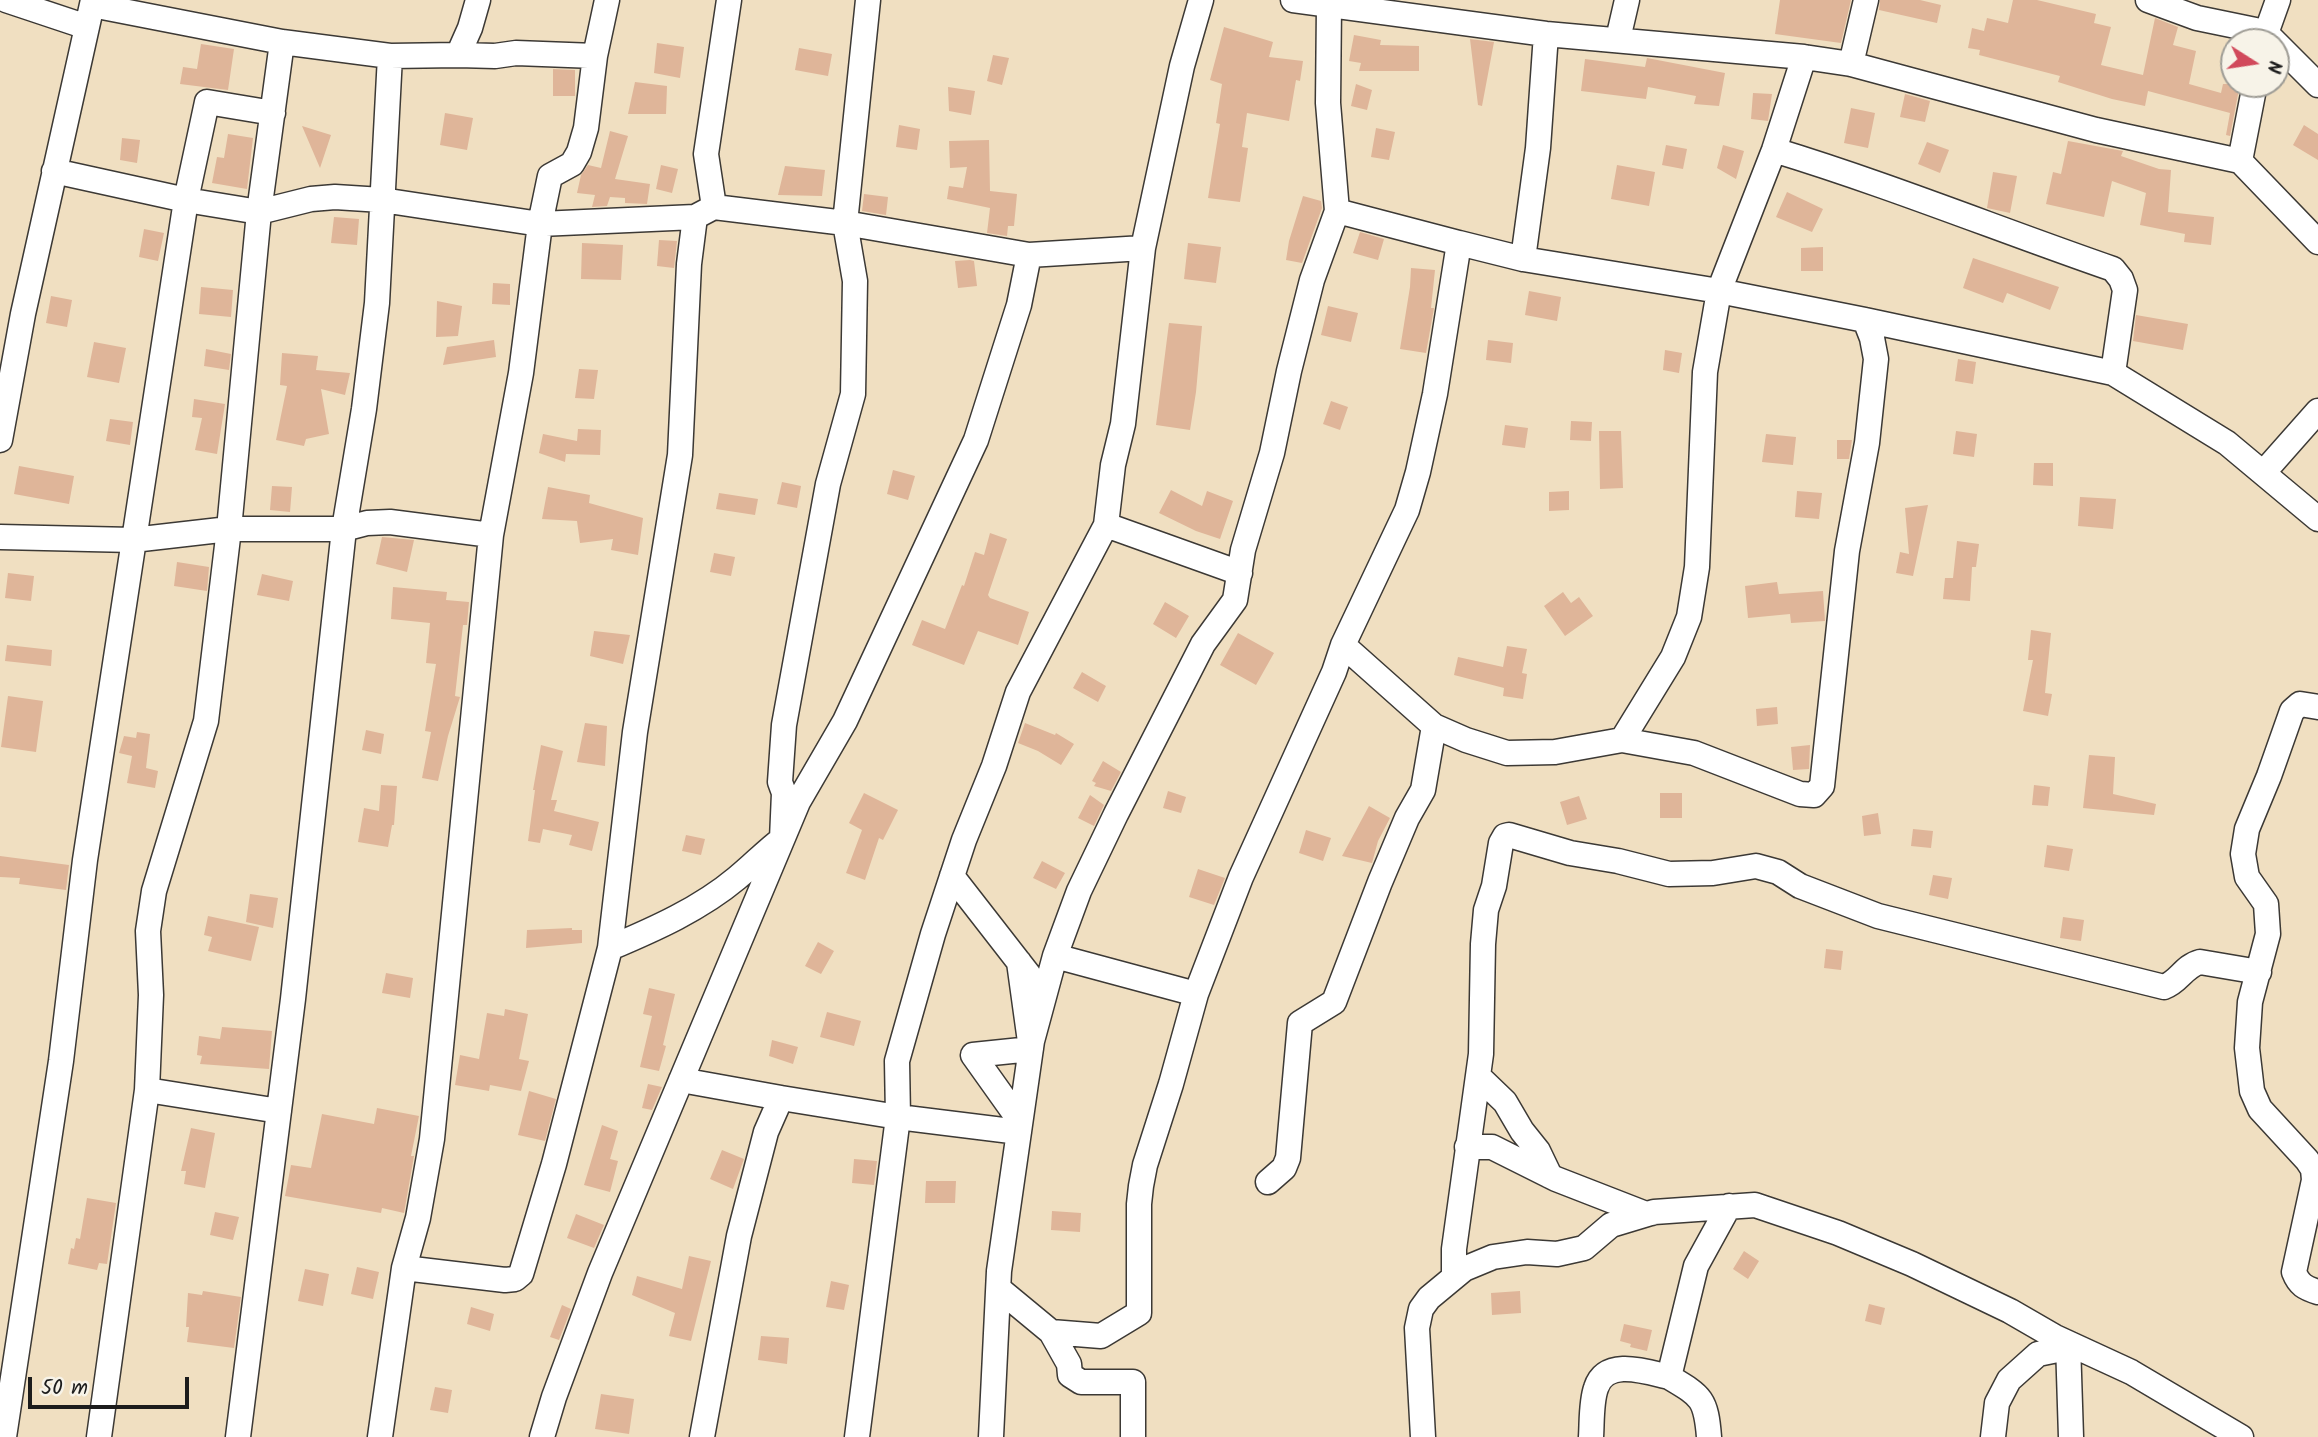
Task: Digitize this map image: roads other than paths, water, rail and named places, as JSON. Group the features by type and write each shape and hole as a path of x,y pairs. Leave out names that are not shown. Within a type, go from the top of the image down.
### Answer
{"street":[{"path":"6,0 390,56 495,56 516,53 596,56"},
{"path":"458,55 478,0"},
{"path":"380,1437 404,1268 418,1218 432,1139 491,535 521,373 540,224 550,176 572,164 579,152 586,128 607,0"},
{"path":"404,1268 505,1280 522,1275 610,948 635,732 680,456 689,264 705,212 706,154 729,0"},
{"path":"782,839 784,793 780,782 784,724 828,484 853,394 855,281 845,223 868,0"},
{"path":"857,1437 898,1117 897,1061 952,876 994,766 1018,692 1106,525 1113,465 1123,424 1143,248 1182,66 1201,0"},
{"path":"1293,0 1329,5 1359,5 1546,34 1804,57 1851,64 2096,130 2240,161 2318,242"},
{"path":"1618,39 1627,0"},
{"path":"1851,64 1867,0"},
{"path":"2148,0 2197,9 2242,28"},
{"path":"2272,28 2278,0"},
{"path":"990,1437 999,1289 1020,1127 1031,1049 1055,956 1079,891 1116,814 1203,644 1235,600 1243,550 1272,453 1312,281 1337,211 1328,103 1329,5"},
{"path":"0,440 11,312 54,171 90,11"},
{"path":"1523,258 1538,148 1546,34"},
{"path":"99,1437 147,1090 151,995 148,931 154,891 206,721 229,529 259,212 282,42"},
{"path":"238,1437 279,1111 344,529 377,303 390,56"},
{"path":"1622,740 1673,657 1689,618 1697,567 1705,372 1718,291 1774,150 1804,57"},
{"path":"2290,59 2318,85"},
{"path":"2240,161 2252,98"},
{"path":"4,1437 61,1061 85,860 186,200 207,102 273,113"},
{"path":"1774,150 1849,173 2113,269 2125,290 2113,373"},
{"path":"54,171 186,200 259,212 311,199 335,197 382,200 540,224 705,212 845,223 1029,255 1143,248"},
{"path":"1337,211 1523,258 1718,291 2113,373 2227,443 2318,519"},
{"path":"1051,1332 1101,1336 1139,1313 1141,1186 1196,994 1241,877 1334,672 1343,645 1407,510 1435,394 1459,243"},
{"path":"542,1437 600,1273 798,802 845,721 976,440 1018,305 1029,255"},
{"path":"1343,645 1434,726 1507,753 1555,752 1622,740 1694,753 1800,794 1814,794 1822,786 1847,551 1867,443 1874,379 1876,359 1865,320"},
{"path":"2264,472 2318,411"},
{"path":"0,537 133,540 229,529 344,529 368,523 390,522 491,535"},
{"path":"1106,525 1240,573"},
{"path":"2318,707 2300,704 2292,711 2247,829 2243,854 2247,877 2266,904 2268,933 2250,1002 2247,1048 2252,1091 2269,1122 2313,1169 2314,1180 2294,1272 2297,1281 2305,1288 2318,1292"},
{"path":"1269,1182 1284,1168 1288,1158 1300,1023 1334,1002 1380,882 1407,818 1423,790 1434,726"},
{"path":"1454,1278 1454,1249 1479,1077 1486,911 1494,886 1501,843 1505,836 1669,874 1713,873 1756,866 1778,872 1801,886 1878,916 2164,987 2174,982 2191,964 2200,962 2259,972"},
{"path":"610,948 666,924 695,907 736,878 782,839"},
{"path":"952,876 1045,994"},
{"path":"1055,956 1196,994"},
{"path":"1019,962 1031,1049"},
{"path":"1020,1127 973,1055 1031,1049"},
{"path":"1479,1077 1505,1102 1538,1151 1550,1176"},
{"path":"681,1080 898,1117 1020,1127"},
{"path":"147,1090 279,1111"},
{"path":"702,1437 739,1236 766,1132 781,1098"},
{"path":"1467,1147 1492,1147 1550,1176 1646,1214 1755,1205 1838,1233 1973,1293 2068,1346 2131,1372 2241,1437"},
{"path":"1669,1377 1696,1266 1729,1206"},
{"path":"1423,1437 1418,1328 1421,1309 1429,1298 1464,1269 1493,1257 1527,1252 1557,1254 1584,1248 1611,1225 1654,1212"},
{"path":"999,1289 1051,1332 1069,1364 1070,1375 1081,1382 1133,1382 1133,1437"},
{"path":"1993,1437 1997,1403 2009,1381 2038,1354 2068,1346"},
{"path":"2068,1346 2070,1437"},
{"path":"1591,1437 1596,1386 1609,1372 1622,1368 1669,1377 1695,1393 1704,1405 1709,1437"}]}
